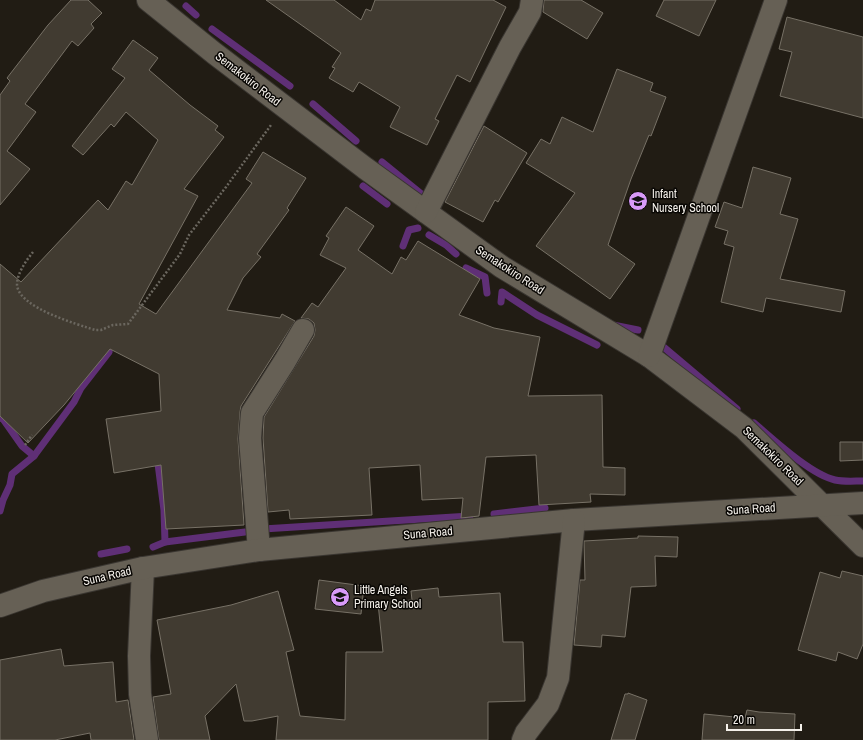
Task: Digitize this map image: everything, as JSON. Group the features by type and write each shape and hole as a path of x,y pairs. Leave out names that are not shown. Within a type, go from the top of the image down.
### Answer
{"street":[{"name":"Semakokiro Road","path":"148,0 365,168 502,267 649,356 744,428 863,546"},
{"path":"426,212 510,47 530,12 532,0"},
{"path":"649,356 776,0"},
{"path":"259,550 250,438 252,413 303,330"},
{"name":"Suna Road","path":"0,606 44,591 143,568 259,550 574,520 822,504 863,503"},
{"path":"523,740 526,732 548,704 558,678 574,520"},
{"path":"143,568 140,687 147,740"}],"path":[{"path":"33,252 22,266 17,284 19,292 24,298 47,313 95,330 101,330 113,325 128,324 180,254 189,235 226,188 285,107"},
{"path":"25,445 32,435"}],"building":[{"path":"71,0 88,0 102,13 91,24 94,28 78,46 72,41 25,104 36,112 7,151 30,169 0,205 0,95 10,81 7,78 48,25"},
{"path":"266,0 334,0 361,20 366,9 371,11 375,0 493,0 506,7 470,82 457,75 435,119 439,121 427,145 390,127 400,107 359,82 353,92 329,78 335,68 332,67 341,53"},
{"path":"544,0 581,0 603,13 587,39 543,12"},
{"path":"664,0 716,0 699,36 656,16"},
{"path":"787,17 863,37 863,118 780,96 792,52 779,49"},
{"path":"133,40 158,58 149,70 190,105 218,126 215,130 224,137 184,189 198,196 139,304 156,314 252,183 246,179 263,152 306,178 287,208 289,210 257,254 261,257 243,278 227,310 280,318 282,314 295,321 241,406 238,439 244,525 166,529 161,465 114,473 106,419 161,411 159,374 110,349 64,405 28,443 0,416 0,264 21,282 98,200 108,210 126,181 132,185 158,140 126,112 114,127 111,124 83,155 72,146 125,78 112,69"},
{"path":"617,69 653,83 650,91 666,97 651,136 649,135 631,179 608,245 635,264 610,299 536,246 575,193 526,163 541,139 550,144 562,117 593,132"},
{"path":"484,126 527,153 498,202 495,200 483,222 445,202"},
{"path":"753,167 791,178 780,214 798,219 780,279 845,291 841,312 766,298 763,312 721,302 734,247 724,244 728,231 715,227 724,202 742,208"},
{"path":"346,207 374,226 358,250 392,274 401,257 406,260 418,241 480,279 459,315 494,328 540,337 528,396 602,395 603,467 625,468 625,495 590,494 591,502 539,505 536,455 486,457 479,516 461,518 463,498 422,500 420,465 369,468 372,515 290,519 289,510 268,512 263,438 264,417 314,336 314,323 309,319 301,318 312,303 318,307 346,268 320,255 329,238 326,236"},
{"path":"840,442 863,442 863,460 840,461"},
{"path":"638,536 678,537 677,557 655,556 656,586 631,587 625,637 602,635 601,647 574,645 580,580 585,580 584,541 638,538"},
{"path":"842,571 863,576 863,644 857,659 838,652 836,661 798,650 820,572 840,578"},
{"name":"Little Angels Primary School","path":"319,580 364,586 361,614 315,609"},
{"path":"438,588 439,597 500,593 503,642 523,642 525,701 488,702 488,740 276,740 278,716 244,721 236,684 205,716 210,740 159,740 153,697 171,694 157,620 231,605 278,591 294,650 286,652 300,716 345,720 346,652 383,652 378,603 412,600 411,591"},
{"path":"61,649 64,666 113,662 116,702 128,700 134,740 91,740 90,733 55,740 0,740 0,660"},
{"path":"628,693 647,700 635,740 611,740 625,694"},
{"path":"747,710 795,714 794,740 702,740 704,714 745,718"}],"waterway":[{"path":"186,6 196,15"},
{"path":"212,29 290,86"},
{"path":"313,104 356,141"},
{"path":"382,162 430,201"},
{"path":"363,186 387,204"},
{"path":"403,246 409,230 418,228"},
{"path":"429,235 446,245 456,254"},
{"path":"466,268 485,277 487,293"},
{"path":"501,302 502,292 537,315 597,345"},
{"path":"613,325 638,330"},
{"path":"661,341 660,344 737,409"},
{"path":"0,511 10,485 12,474 34,456 74,402 81,388 109,352"},
{"path":"0,418 3,419 22,446 34,456"},
{"path":"754,423 793,456 825,477 835,480 863,481"},
{"path":"157,456 164,510 165,542"},
{"path":"494,514 545,508"},
{"path":"263,529 470,516"},
{"path":"153,547 165,542 245,532"},
{"path":"101,554 127,549"}],"place":[{"name":"Infant Nursery School","path":"638,201"},
{"name":"Little Angels Primary School","path":"340,597"}]}
